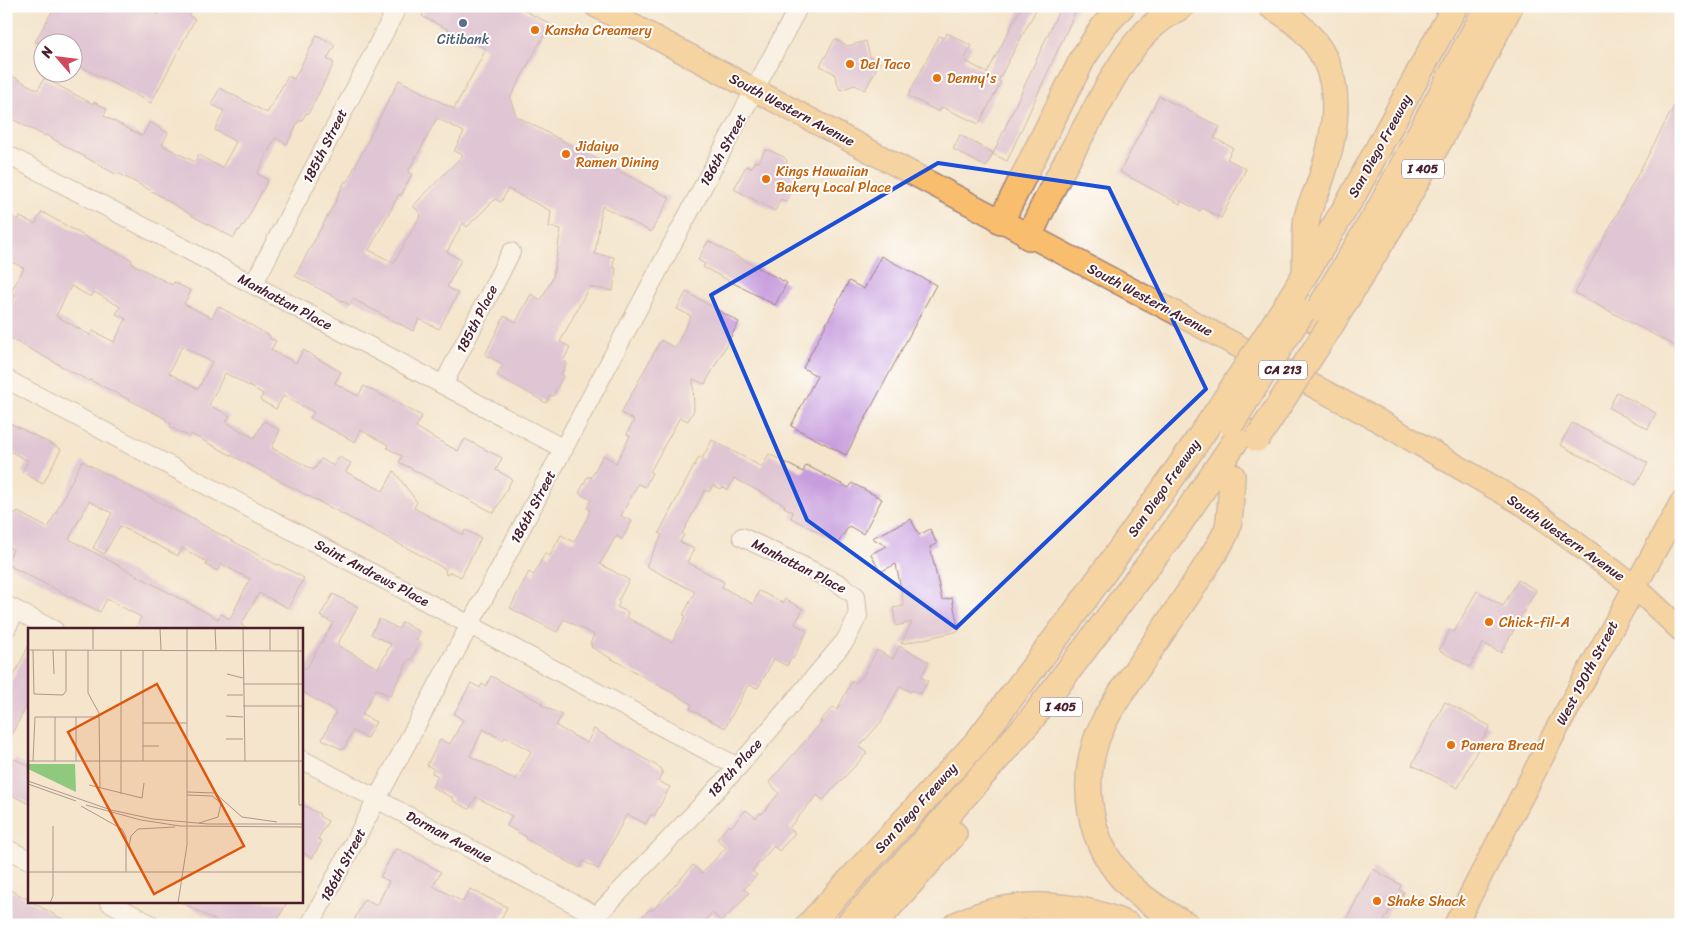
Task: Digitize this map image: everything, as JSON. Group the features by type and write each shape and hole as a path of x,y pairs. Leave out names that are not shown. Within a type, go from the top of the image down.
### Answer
{"highway":[{"path":"1001,220 1083,58 1104,26 1122,6"},
{"path":"1029,237 1043,206 1082,134 1138,41 1166,14 1182,6"},
{"path":"1271,6 1287,15 1309,35 1328,67 1334,84 1336,101 1331,141 1321,181 1307,216 1305,274"},
{"name":"San Diego Freeway","path":"809,925 977,742 1072,618 1164,489 1236,427 1308,316 1305,274 1356,189 1455,6"},
{"path":"1308,316 1475,6"},
{"path":"1308,316 1380,208 1488,6"},
{"name":"San Diego Freeway","path":"873,925 1005,776 1055,716 1136,611 1232,476 1236,427 1308,316 1390,228 1442,136 1510,6"},
{"path":"848,925 1030,721 1177,527 1236,427"},
{"path":"1187,925 1160,911 1133,890 1115,870 1102,850 1095,830 1089,797 1089,779 1095,744 1106,717 1193,587 1228,530 1232,476"},
{"path":"956,925 985,913 1020,906 1047,905 1106,915 1128,925"}],"main road":[{"name":"South Western Avenue","path":"596,6 1434,452 1526,506 1634,586 1681,630"},
{"name":"West 190th Street","path":"1455,925 1553,736 1681,503"}],"street":[{"name":"185th Street","path":"253,285 398,6"},
{"name":"186th Street","path":"310,925 800,6"},
{"name":"Manhattan Place","path":"6,154 564,449"},
{"name":"185th Place","path":"442,385 511,252"},
{"name":"Saint Andrews Place","path":"6,379 738,767"},
{"name":"Manhattan Place","path":"742,537 838,583 856,596"},
{"name":"187th Place","path":"592,920 738,767 845,641 858,616 856,596"},
{"path":"6,629 11,607 50,628"},
{"name":"Dorman Avenue","path":"302,760 378,799 592,920"},
{"path":"6,848 28,859"},
{"path":"114,904 152,925"}],"highlighted area":[{"path":"938,163 1109,188 1206,389 956,628 807,520 711,295"}],"building":[{"path":"55,6 142,6 159,15 164,6 194,6 189,16 195,19 151,103 82,67 82,32 41,32"},
{"path":"426,6 516,6 550,24 510,98 516,116 670,198 651,232 602,206 595,254 614,257 613,267 616,268 613,291 589,287 560,342 570,347 563,361 567,363 553,396 550,395 546,403 497,375 503,364 485,355 504,316 516,322 531,294 541,300 553,277 561,229 549,227 551,211 508,189 501,202 495,199 467,227 463,223 447,252 461,260 447,287 458,293 439,329 419,319 413,331 353,299 350,305 295,276 345,181 347,182 399,80 454,109 486,49 422,16","holes":["437,118 464,132 454,151 463,155 413,206 421,214 394,263 369,250 412,174 408,172"]},
{"path":"1022,6 1038,6 998,81 1001,82 979,124 942,107 939,112 908,96 939,36 944,38 947,33 972,46 964,60 987,73"},
{"path":"1061,6 1078,6 1007,161 993,154"},
{"path":"317,35 335,45 327,59 334,63 308,114 306,113 301,122 299,120 287,144 275,138 257,174 268,180 244,225 238,230 234,238 118,173 117,175 46,135 6,116 6,73 38,90 42,82 52,82 93,104 94,102 107,109 104,116 142,136 150,122 168,133 162,145 195,162 198,155 222,168 236,142 215,130 224,111 211,104 220,88 267,113 288,76 294,79"},
{"name":"Del Taco","path":"835,39 848,46 866,41 870,57 880,62 865,90 855,85 840,90 834,73 820,66"},
{"path":"1681,93 1681,349 1575,293"},
{"path":"1159,96 1220,127 1214,138 1233,148 1227,159 1246,169 1221,218 1202,208 1200,211 1181,201 1180,204 1120,172"},
{"path":"960,135 993,153 986,167 953,149"},
{"name":"Kings Hawaiian Bakery Local Place","path":"765,150 784,157 792,176 793,183 790,194 786,202 781,199 775,211 734,189 746,166 751,168 755,161 759,162"},
{"path":"42,212 132,260 131,263 172,285 174,282 191,291 184,304 212,318 218,306 270,336 269,338 276,341 271,350 296,363 303,350 341,372 335,383 358,396 364,386 422,416 416,427 458,451 465,439 502,458 496,470 512,479 494,513 399,462 402,456 387,448 388,445 361,430 355,442 310,418 314,412 283,396 276,409 260,400 262,393 225,373 209,405 230,416 226,422 254,438 264,421 280,430 272,448 314,470 321,459 334,466 339,457 351,463 346,472 383,491 394,471 417,502 414,508 463,535 465,530 481,538 461,577 451,572 446,575 445,569 424,557 191,434 190,437 170,427 171,424 166,419 89,381 6,336 6,312 16,295 11,292 24,268 6,259 6,214 18,220 20,217 35,224","holes":["71,286 91,297 94,292 119,306 120,308 116,314 126,319 114,342 93,331 90,335 56,316","182,346 212,362 198,389 169,373"]},
{"path":"708,241 787,283 775,305 703,267 705,264 698,260"},
{"path":"881,256 936,285 846,455 791,426 817,376 803,368 849,281 864,289"},
{"path":"686,292 739,322 705,384 693,379 694,410 688,421 680,417 650,472 652,473 645,487 638,484 621,516 632,521 622,539 616,536 600,564 629,580 618,601 620,602 617,607 628,612 626,617 672,642 686,616 683,615 695,592 646,566 662,535 659,533 676,500 699,457 702,459 712,440 762,467 769,454 803,472 806,465 849,488 852,483 882,499 863,534 849,526 838,543 791,518 793,512 784,507 785,505 734,478 728,490 713,485 709,492 705,490 682,534 684,535 680,542 694,549 687,562 724,582 722,587 753,604 759,591 783,603 785,599 803,609 795,624 807,631 793,659 791,658 787,666 774,659 758,688 748,685 725,728 690,709 692,704 591,647 592,645 590,644 594,635 564,619 557,632 510,608 529,572 534,575 545,553 550,556 561,535 574,542 588,516 590,509 587,508 591,500 579,493 588,476 591,478 603,455 616,463 630,436 627,434 634,420 621,413 661,340 675,348 691,316 677,309"},
{"path":"1617,392 1656,413 1648,429 1609,408"},
{"path":"6,421 61,449 43,484 22,472 28,461 6,449"},
{"path":"1572,423 1648,463 1636,485 1560,445"},
{"path":"82,461 192,519 194,518 201,524 304,578 288,608 259,593 241,625 246,628 136,628 141,617 107,599 100,612 6,564 13,550 6,546 6,508 17,514 18,512 48,528","holes":["89,501 112,513 93,548 104,554 120,526 178,556 182,548 207,562 206,565 217,571 221,564 250,579 230,619 221,614 218,619 69,539"]},
{"path":"911,519 919,535 930,529 937,544 930,547 942,600 952,598 959,631 901,644 912,622 896,626 893,608 904,606 896,564 880,572 871,554 886,546 872,538"},
{"path":"1518,580 1536,590 1501,653 1483,643 1470,667 1439,650 1450,630 1454,632 1477,591 1503,606"},
{"path":"333,594 358,607 337,645 378,668 391,644 371,634 379,619 399,629 402,622 420,632 416,640 420,642 390,696 376,689 362,715 376,722 367,738 353,731 343,750 322,739 336,712 302,692 302,667 306,669 333,623 320,616"},
{"path":"899,646 929,662 921,677 928,681 921,694 912,690 911,692 900,686 881,722 859,747 867,753 823,800 817,795 789,828 795,833 779,851 774,846 752,871 757,875 744,889 749,893 735,908 721,921 712,913 701,925 634,925 650,909 652,911 693,865 702,873 726,848 717,839 746,810 756,818 760,813 762,814 779,793 769,782 833,707 837,710 852,681 856,683 860,677 862,678 877,650 893,659"},
{"path":"28,647 28,704 6,744 6,692"},
{"path":"491,676 562,715 556,726 587,743 594,729 662,769 661,771 663,772 658,781 670,787 654,816 651,814 646,824 627,814 598,869 583,861 580,868 526,839 527,837 507,826 512,816 476,797 469,809 432,787 438,776 432,773 434,769 427,765 440,740 450,744 463,720 454,714 471,683 480,688 482,684 486,686","holes":["483,729 503,740 505,737 531,751 516,780 470,756"]},
{"name":"Panera Bread","path":"1445,702 1490,726 1458,788 1412,765"},
{"path":"15,759 28,766 28,803 6,792 6,775"},
{"path":"302,805 320,814 319,816 328,821 318,839 322,841 312,858 302,853"},
{"path":"396,848 441,872 433,886 463,902 470,889 507,907 498,925 352,925 364,899 377,906 389,881 380,877"},
{"name":"Shake Shack","path":"1373,869 1401,885 1399,890 1404,892 1395,909 1391,907 1382,925 1343,925"},
{"path":"6,888 28,899 28,904 36,904 73,925 6,925"},
{"path":"185,904 286,904 275,925 224,925"}],"place":[{"name":"Citibank","path":"463,23"},
{"name":"Kansha Creamery","path":"535,30"},
{"name":"Del Taco","path":"850,64"},
{"name":"Denny's","path":"937,78"},
{"name":"Jidaiya Ramen Dining","path":"566,154"},
{"name":"Kings Hawaiian Bakery Local Place","path":"766,179"},
{"name":"Chick-fil-A","path":"1489,622"},
{"name":"Panera Bread","path":"1451,745"},
{"name":"Shake Shack","path":"1377,901"}]}
